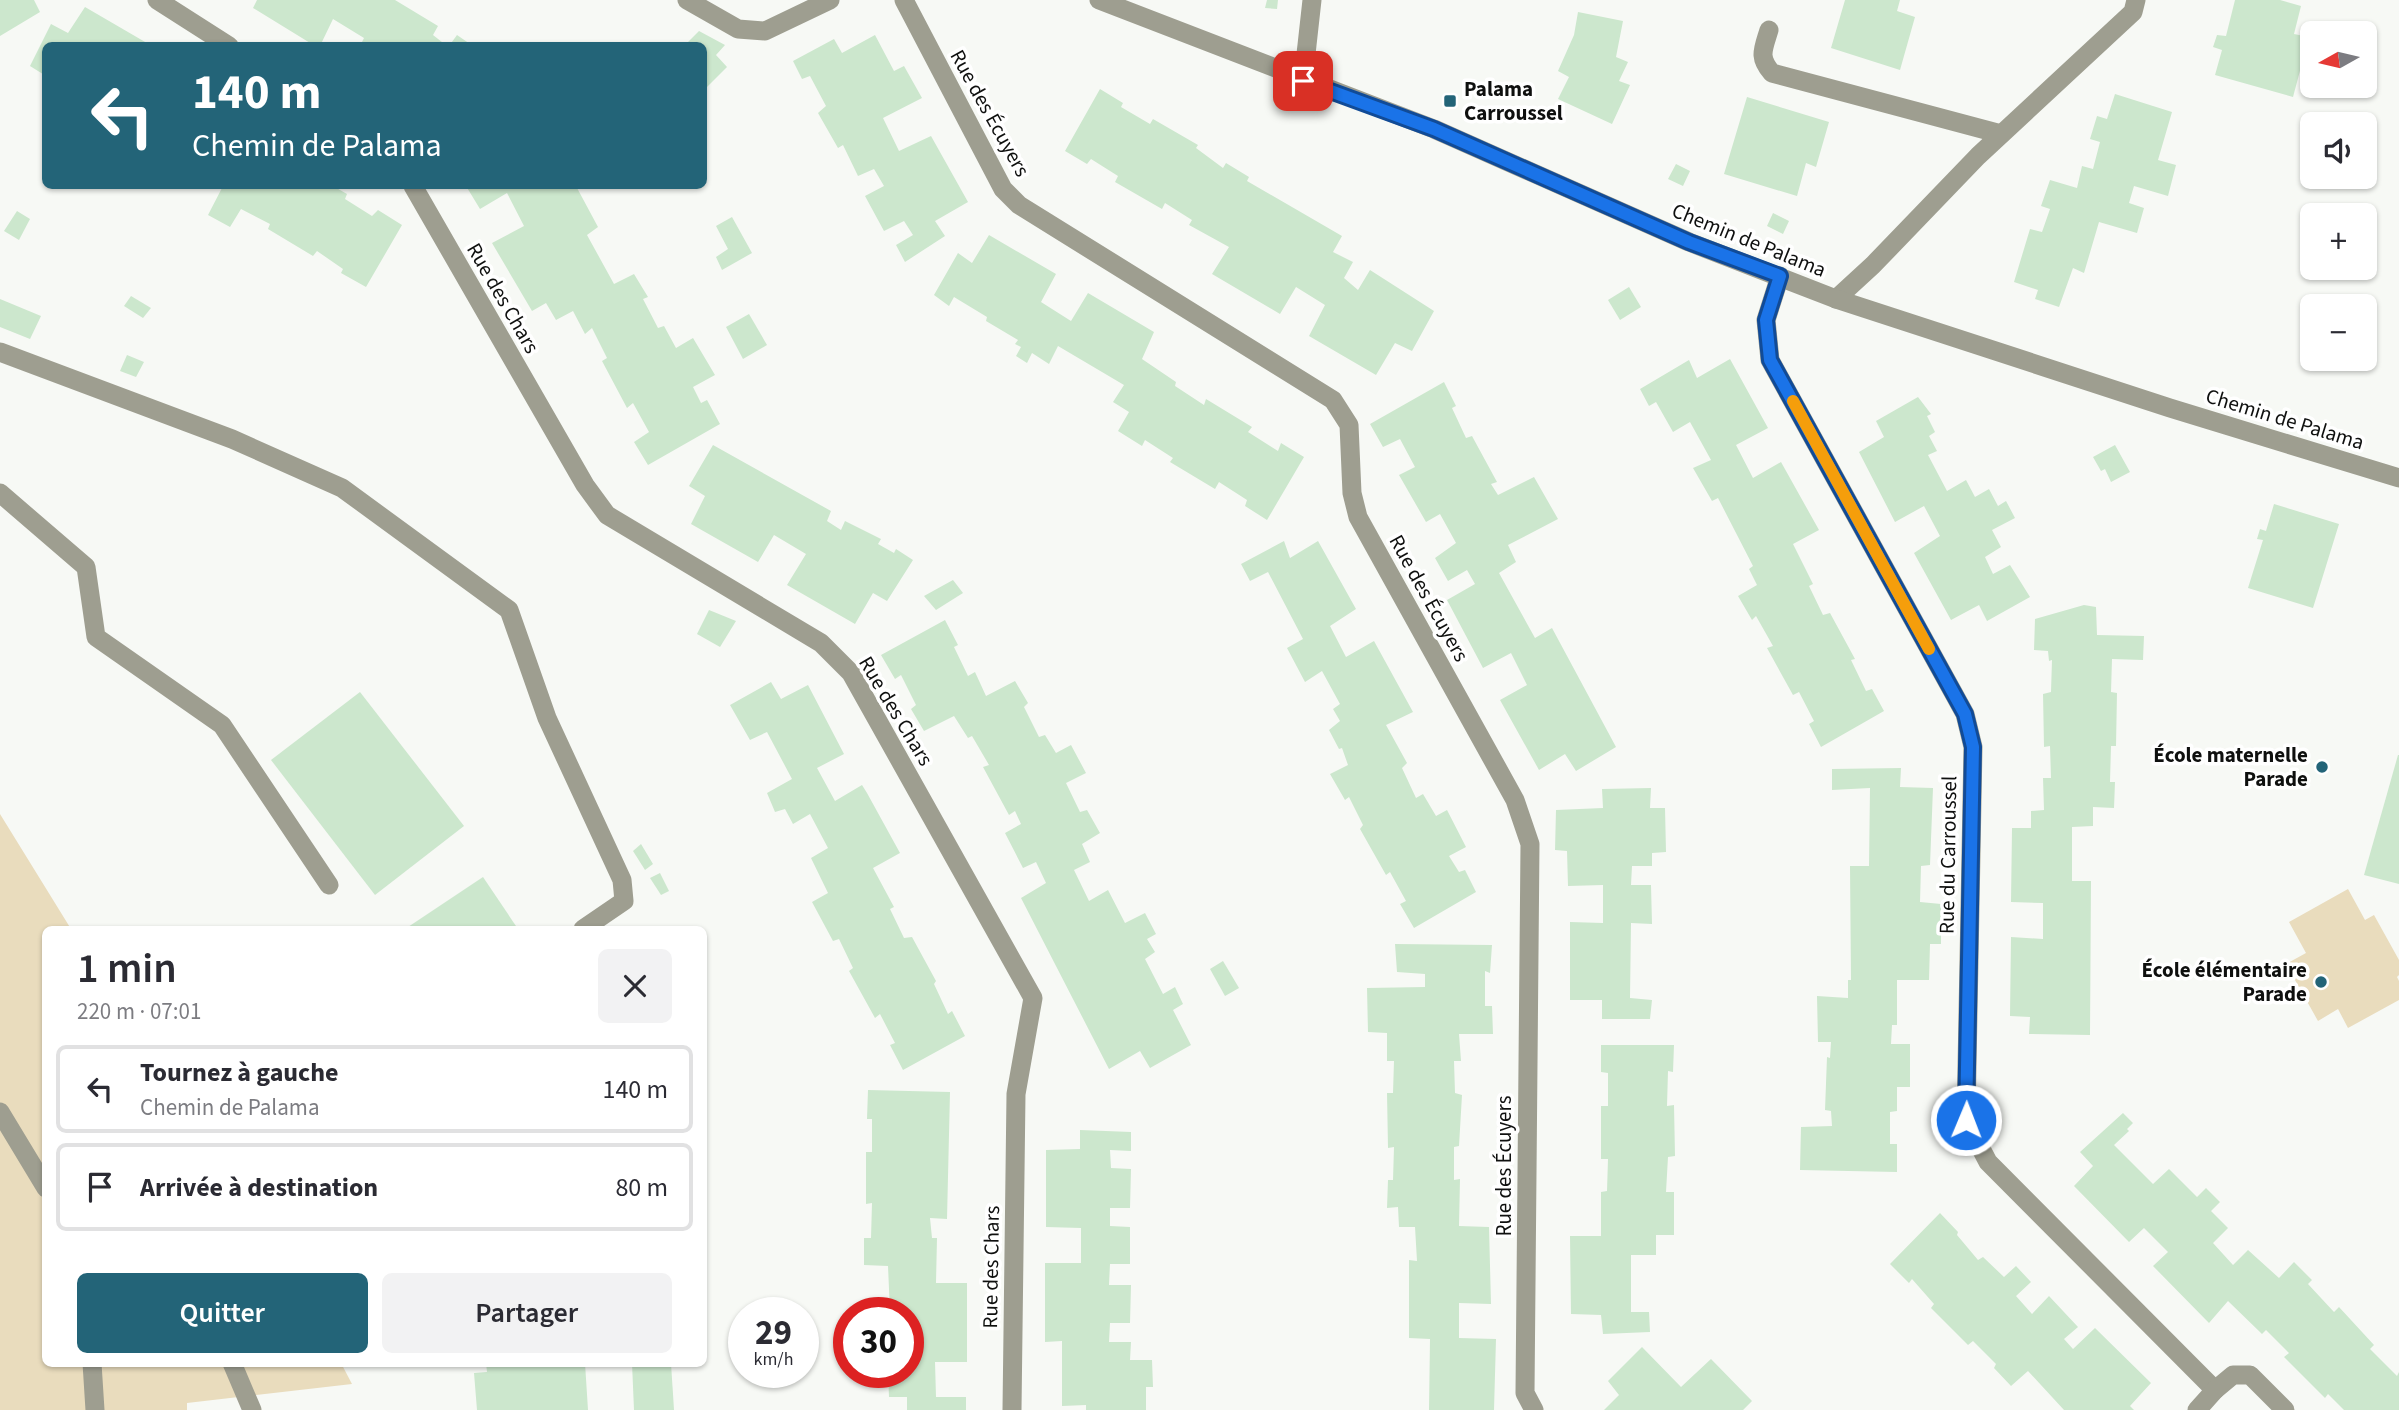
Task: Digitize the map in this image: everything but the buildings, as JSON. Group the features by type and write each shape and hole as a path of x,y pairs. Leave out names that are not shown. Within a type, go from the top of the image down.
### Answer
{"street":[{"path":"157,0 223,42"},
{"path":"687,0 738,29 765,31 830,0"},
{"name":"Rue des Écuyers","path":"904,0 1003,189 1018,205 1333,400 1349,425 1352,493 1358,517 1515,800 1530,844 1525,1393 1534,1410"},
{"name":"Chemin de Palama","path":"1098,0 1303,81 1434,129 1689,242 1836,299 2170,408 2399,478"},
{"path":"1303,81 1312,0"},
{"path":"1836,299 1873,265 2001,134 2133,12 2136,0"},
{"path":"1769,30 1762,52 1764,63 1772,73 2001,134"},
{"name":"Rue des Chars","path":"415,189 584,485 607,515 821,643 851,673 1033,998 1016,1094 1012,1410"},
{"name":"Rue du Carroussel","path":"1780,276 1766,320 1770,360 1965,714 1973,747 1966,1120 1987,1162 2215,1390"},
{"path":"0,352 232,439 342,488 509,610 547,718 622,880 624,901 587,926"},
{"path":"0,493 86,567 96,637 222,725 329,885"},
{"path":"0,1112 42,1181"},
{"path":"92,1367 95,1410"},
{"path":"234,1367 252,1410"},
{"path":"2197,1410 2233,1375 2250,1376 2285,1410"}],"shaded area":[{"path":"0,814 69,926 42,926 42,1367 343,1367 352,1384 187,1403 187,1410 0,1410"},
{"path":"2348,889 2365,920 2374,915 2399,960 2399,1000 2348,1028 2338,1009 2318,1021 2286,964 2306,953 2289,922"}],"slow traffic":[{"path":"1793,401 1929,649"}],"place":[{"name":"Palama Carroussel","path":"1450,101"},
{"name":"École maternelle Parade","path":"2322,767"},
{"name":"École élémentaire Parade","path":"2321,982"}],"route":[{"path":"1303,81 1434,129 1689,242 1780,276 1766,320 1770,360 1965,714 1973,747 1966,1120"}]}
